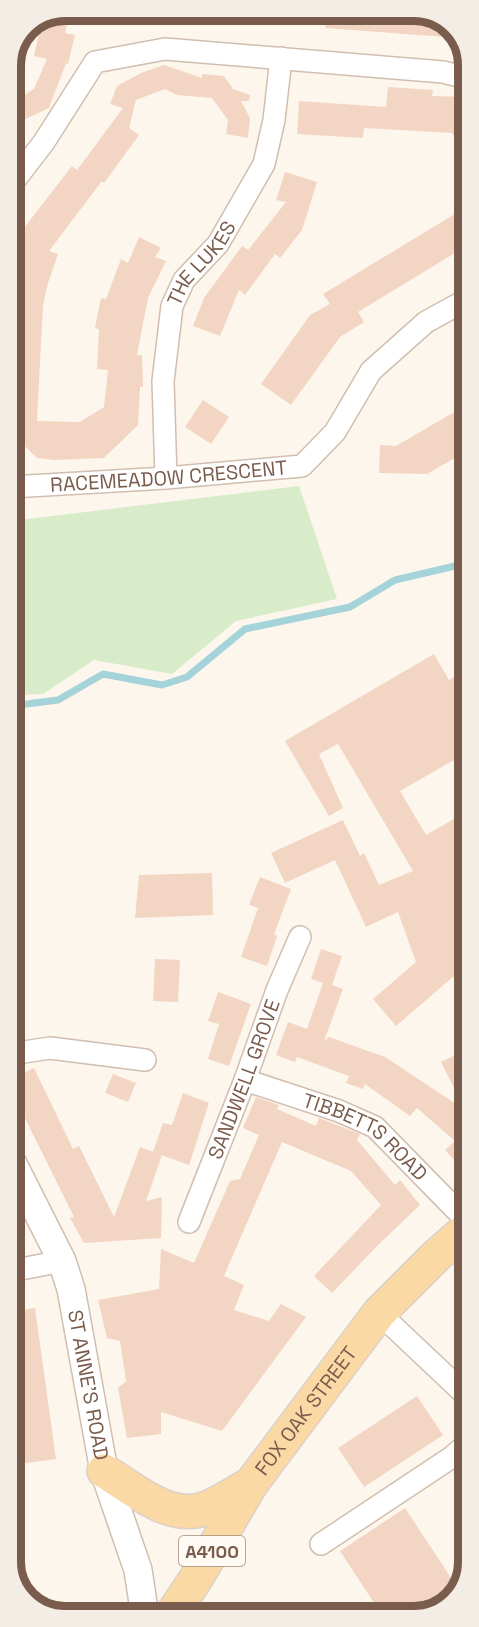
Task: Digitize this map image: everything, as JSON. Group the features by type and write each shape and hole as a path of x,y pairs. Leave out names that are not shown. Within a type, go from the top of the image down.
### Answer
{"main road":[{"name":"FOX OAK STREET","path":"178,1606 251,1484 379,1313 458,1237"},
{"path":"104,1471 158,1504 183,1512 207,1508 251,1484"}],"street":[{"path":"21,167 44,142 95,62 165,49 443,72 458,76"},
{"name":"THE LUKES","path":"166,478 163,381 172,306 184,280 218,244 264,164 274,120 282,58"},
{"name":"RACEMEADOW CRESCENT","path":"21,486 166,478 302,466 334,432 371,371 426,322 458,304"},
{"name":"SANDWELL GROVE","path":"189,1222 245,1080 277,990 300,937"},
{"path":"21,1052 50,1048 145,1060"},
{"name":"TIBBETTS ROAD","path":"245,1080 339,1111 375,1126 458,1212"},
{"name":"ST ANNE'S ROAD","path":"21,1180 62,1261 71,1289 104,1471 138,1570 143,1606"},
{"path":"21,1269 62,1261"},
{"path":"379,1313 458,1388"},
{"path":"321,1544 458,1452"}],"green space":[{"path":"299,486 337,599 236,621 172,674 94,660 43,694 21,695 21,520"}],"building":[{"path":"68,21 65,33 75,35 68,64 66,63 49,108 21,121 21,97 34,89 47,59 34,56 40,28 48,24"},
{"path":"325,21 417,21 431,24 448,37 325,28"},
{"path":"164,65 202,78 202,74 224,76 233,89 250,95 249,101 241,101 250,118 248,138 226,134 228,120 212,98 177,95 165,89 136,100 129,128 139,135 49,251 58,254 43,305 37,421 80,422 104,407 108,370 97,369 99,329 95,328 101,298 106,299 121,259 128,263 139,237 161,248 155,257 166,261 148,298 137,355 142,355 143,387 140,387 138,425 104,458 54,460 37,458 21,443 21,239 24,228 72,166 77,170 123,108 110,104 117,86 141,73"},
{"path":"388,87 433,90 432,96 458,97 458,143 452,133 364,128 363,138 297,134 299,101 386,107"},
{"path":"285,172 317,182 302,230 280,258 275,254 245,295 239,290 220,336 193,326 204,298 242,246 248,250 286,202 276,200"},
{"path":"458,212 458,251 358,312 364,322 340,337 291,405 261,384 310,315 330,304 323,294"},
{"path":"203,400 229,417 211,444 185,427"},
{"path":"458,410 458,463 455,458 427,474 379,473 380,445 396,446"},
{"path":"434,654 449,680 457,675 458,677 458,758 400,791 426,835 458,817 458,973 396,1026 373,999 416,962 398,912 366,927 335,860 285,883 271,853 343,820 360,856 364,853 379,885 413,871 338,744 319,754 343,808 329,816 285,741"},
{"path":"212,873 213,915 135,918 139,875"},
{"path":"260,877 291,889 274,934 277,936 267,966 241,957 258,908 249,905"},
{"path":"321,949 342,956 332,985 343,989 324,1041 329,1037 385,1057 458,1105 458,1164 445,1150 455,1141 417,1108 410,1116 365,1084 363,1089 346,1083 349,1076 297,1057 295,1062 276,1055 288,1022 307,1029 323,983 311,979"},
{"path":"155,959 180,960 178,1002 153,1001"},
{"path":"218,992 251,1004 229,1066 208,1059 219,1024 208,1021"},
{"path":"458,1054 458,1096 441,1062"},
{"path":"34,1068 73,1149 79,1146 114,1217 140,1147 162,1155 146,1201 162,1197 161,1238 84,1243 70,1218 74,1217 21,1110 21,1074"},
{"path":"113,1074 136,1083 128,1102 105,1093"},
{"path":"183,1093 209,1103 189,1165 153,1152 163,1123 172,1125"},
{"path":"256,1097 279,1105 277,1109 316,1126 319,1118 360,1134 357,1140 395,1185 400,1180 420,1205 332,1293 314,1276 381,1205 351,1171 282,1142 224,1276 244,1285 234,1310 269,1321 281,1304 306,1317 222,1431 161,1412 161,1434 127,1438 118,1388 126,1381 120,1341 107,1338 98,1300 159,1289 161,1249 194,1263 230,1181 240,1179 259,1135 243,1128"},
{"path":"35,1308 56,1459 21,1464 21,1310"},
{"path":"417,1396 443,1435 364,1487 338,1448"},
{"path":"405,1508 453,1581 443,1595 428,1604 376,1606 340,1551"}],"waterway":[{"path":"21,705 58,700 103,674 162,685 187,677 245,629 350,607 395,580 458,565"}]}
